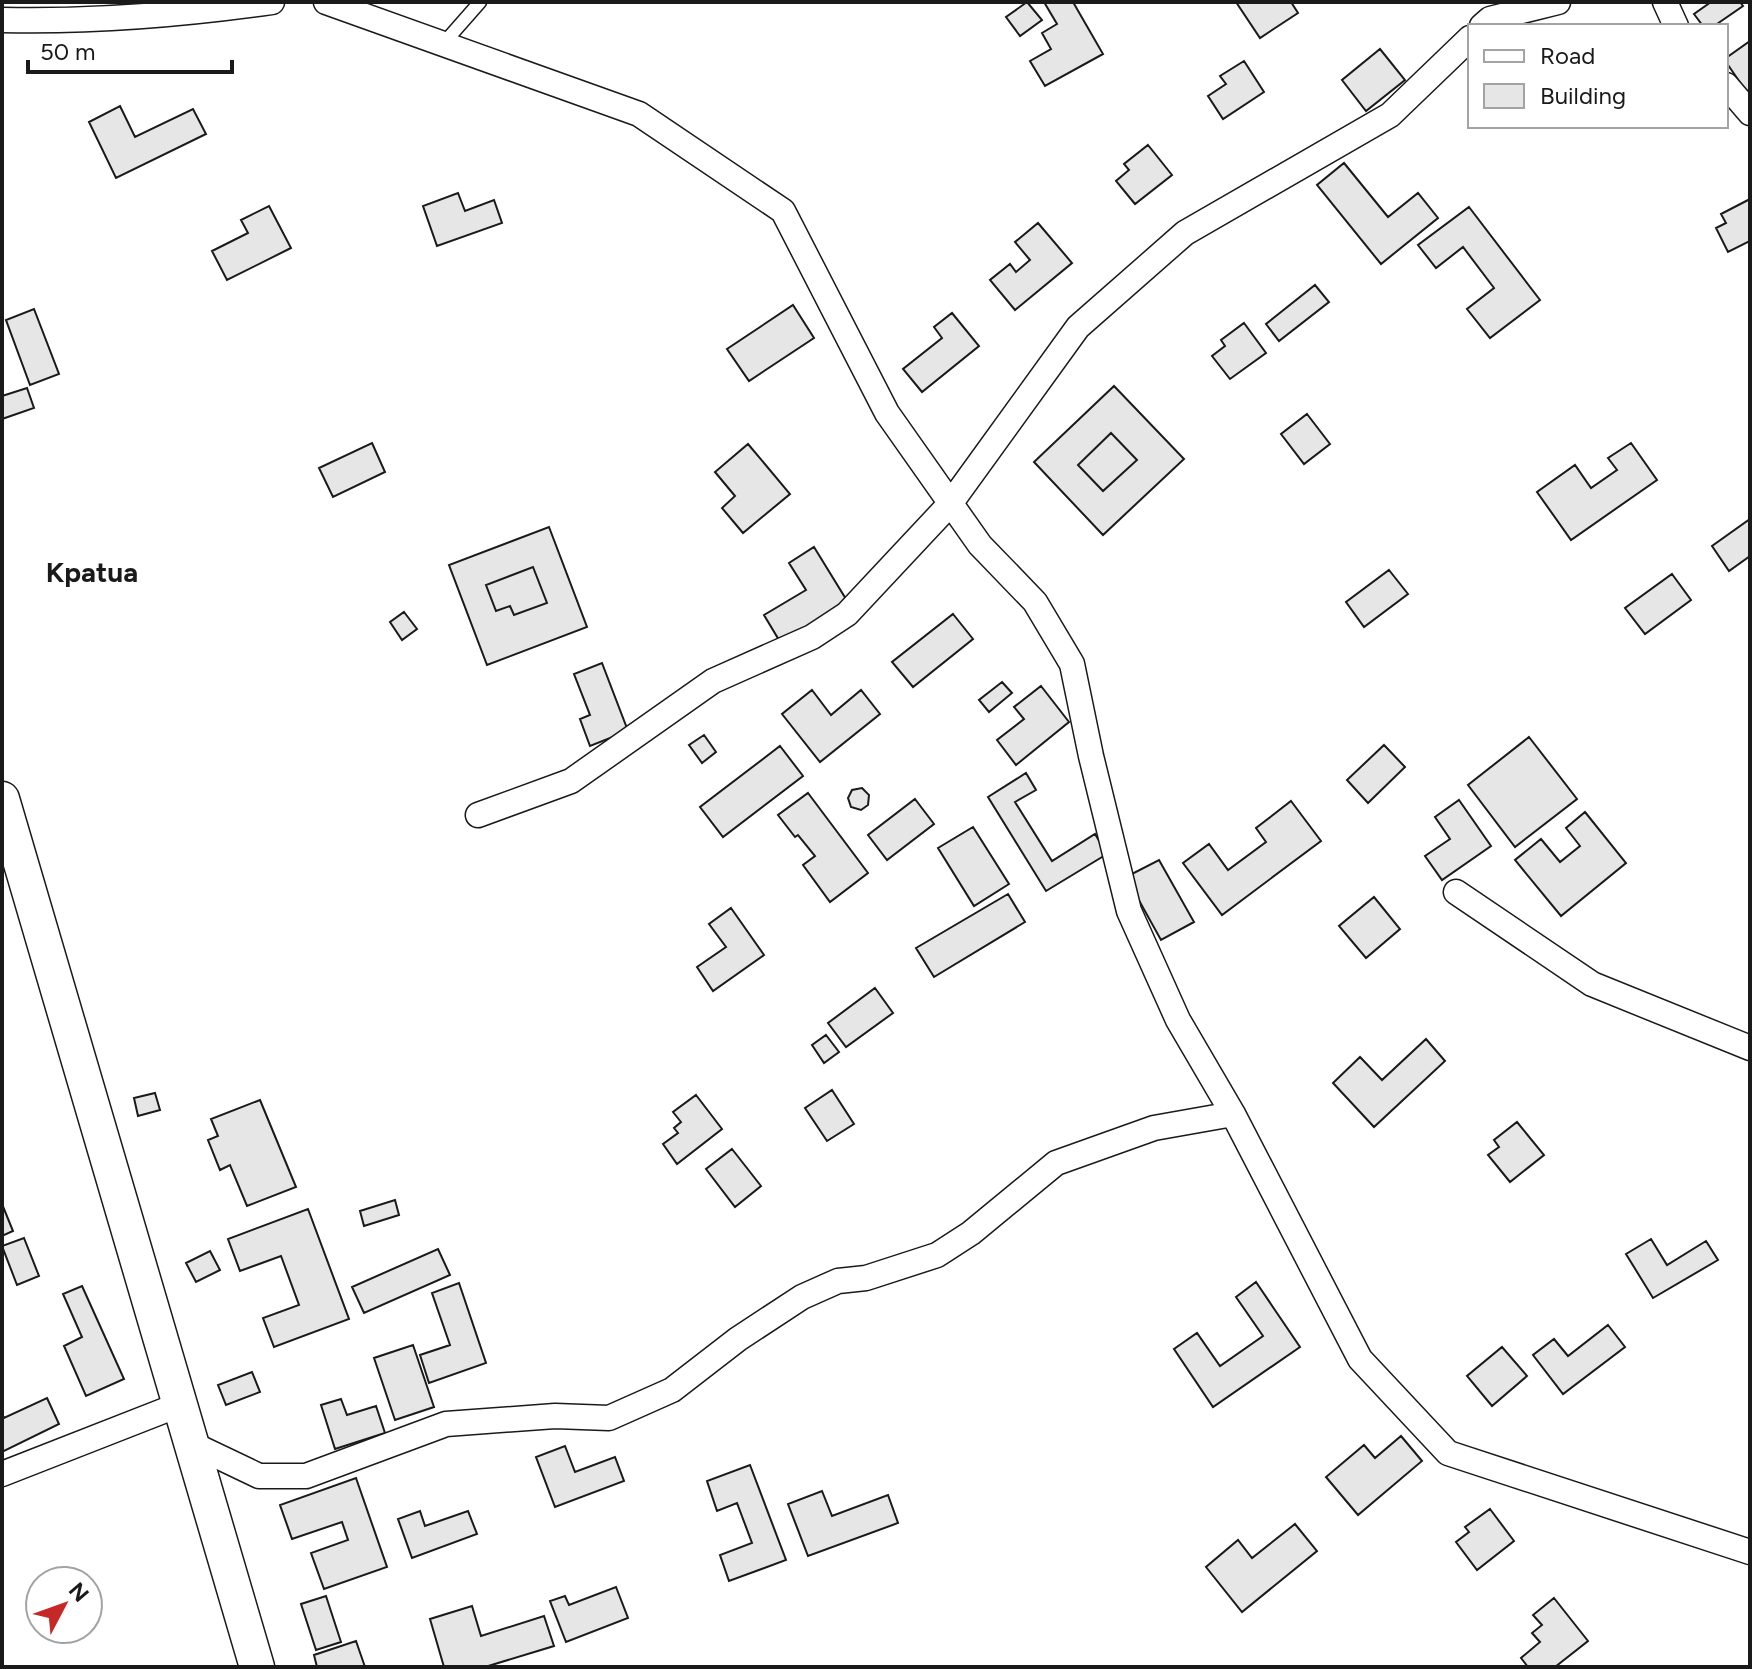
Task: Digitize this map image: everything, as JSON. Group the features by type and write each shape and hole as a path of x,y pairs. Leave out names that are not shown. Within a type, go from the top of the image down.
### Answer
{"main road":[{"path":"2,799 257,1667"}],"street":[{"path":"2,20 55,20 231,8 272,2"},
{"path":"326,2 639,114 783,211 887,413 980,545 1035,602 1072,664 1129,911 1178,1020 1233,1114 1360,1359 1448,1453 1750,1552"},
{"path":"1484,24 1490,19 1558,2"},
{"path":"1665,2 1675,24"},
{"path":"478,815 571,781 713,681 812,637 847,614 950,504 1078,327 1185,233 1390,115 1468,40"},
{"path":"1728,87 1750,113"},
{"path":"1456,892 1592,984 1750,1048"},
{"path":"192,1444 259,1476 306,1476 446,1424 555,1416 609,1418 672,1390 738,1339 802,1297 838,1281 866,1278 937,1255 971,1233 1056,1163 1154,1128 1233,1114"},
{"path":"2,1474 181,1404"}],"lane":[{"path":"444,43 480,2"}],"building":[{"path":"1027,2 1042,20 1020,36 1006,17"},
{"path":"1044,2 1073,2 1103,54 1045,86 1030,61 1051,49 1042,33 1057,24"},
{"path":"1236,2 1291,2 1298,13 1260,38"},
{"path":"1711,2 1740,2 1743,6 1717,24 1702,24 1694,14"},
{"path":"1750,41 1750,97 1728,65 1728,57"},
{"path":"1380,49 1405,80 1366,111 1342,80"},
{"path":"1244,61 1264,92 1223,119 1208,96 1226,84 1220,76"},
{"path":"120,106 135,137 193,109 206,134 116,178 89,122"},
{"path":"1148,145 1172,175 1135,204 1116,181 1129,170 1124,164"},
{"path":"1344,163 1388,217 1418,193 1438,218 1381,264 1317,185"},
{"path":"458,193 465,211 494,200 502,223 437,246 423,206"},
{"path":"1750,199 1750,241 1728,252 1716,228 1726,223 1721,214"},
{"path":"269,206 291,248 227,280 212,251 248,233 241,220"},
{"path":"1469,207 1540,300 1490,338 1467,309 1494,288 1463,247 1436,268 1418,245"},
{"path":"1038,223 1072,263 1015,310 990,280 1010,264 1016,272 1030,260 1015,242"},
{"path":"1315,285 1329,302 1279,341 1266,324"},
{"path":"793,305 814,338 749,381 727,349"},
{"path":"34,309 59,374 30,385 6,320"},
{"path":"952,313 979,346 922,392 903,369 942,338 934,327"},
{"path":"1244,323 1266,353 1230,379 1212,356 1225,346 1221,340"},
{"path":"1114,386 1184,459 1103,535 1034,462","holes":["1111,433 1137,460 1103,491 1078,465"]},
{"path":"27,388 34,408 2,419 2,396"},
{"path":"1307,414 1330,444 1304,464 1281,434"},
{"path":"1111,433 1137,460 1103,491 1078,465"},
{"path":"372,443 385,472 333,497 319,468"},
{"path":"1631,443 1657,480 1571,540 1537,492 1575,465 1591,488 1617,470 1608,458"},
{"path":"748,444 790,494 743,533 722,508 735,496 715,472"},
{"path":"1750,519 1750,556 1729,571 1712,546"},
{"path":"549,527 587,627 487,665 449,565","holes":["533,567 547,603 514,615 510,606 496,611 486,585"]},
{"path":"814,547 849,604 782,645 764,615 806,590 789,563"},
{"path":"533,567 547,603 514,615 510,606 496,611 486,585"},
{"path":"1389,570 1408,594 1364,627 1346,602"},
{"path":"1672,574 1691,600 1645,634 1625,608"},
{"path":"404,612 417,629 402,640 390,622"},
{"path":"953,614 973,639 913,687 892,662"},
{"path":"602,663 628,731 590,746 580,719 590,715 574,674"},
{"path":"1002,682 1012,693 989,712 979,700"},
{"path":"1041,686 1069,722 1016,765 997,740 1024,719 1014,707"},
{"path":"812,690 831,715 861,690 880,714 820,762 782,714"},
{"path":"704,735 716,752 702,763 689,745"},
{"path":"1529,737 1577,799 1515,847 1468,785"},
{"path":"1384,745 1405,767 1368,803 1347,780"},
{"path":"780,746 803,776 723,837 700,807"},
{"path":"1026,773 1036,790 1015,802 1052,861 1095,834 1107,854 1046,891 988,797"},
{"path":"862,788 869,795 868,805 861,810 851,807 848,798 852,790"},
{"path":"808,793 868,873 830,902 803,865 815,856 778,815"},
{"path":"915,799 934,824 887,860 868,835"},
{"path":"1459,800 1491,846 1442,880 1425,856 1450,839 1435,817"},
{"path":"1291,801 1321,841 1222,915 1183,863 1209,844 1228,870 1266,842 1256,828"},
{"path":"1585,812 1626,863 1561,916 1515,860 1541,839 1560,862 1580,846 1566,828"},
{"path":"973,827 1009,884 974,906 938,848"},
{"path":"1159,860 1194,922 1161,940 1126,877"},
{"path":"1008,894 1025,922 934,977 916,948"},
{"path":"1374,897 1400,929 1366,958 1339,926"},
{"path":"731,908 764,955 713,991 697,967 726,947 709,924"},
{"path":"875,988 893,1013 846,1047 828,1023"},
{"path":"826,1035 839,1052 824,1063 812,1045"},
{"path":"1426,1039 1445,1061 1374,1127 1333,1083 1360,1057 1382,1080"},
{"path":"832,1090 854,1124 827,1141 805,1108"},
{"path":"155,1093 160,1110 138,1116 134,1098"},
{"path":"696,1095 722,1129 677,1164 663,1144 678,1133 674,1128 681,1122 673,1112"},
{"path":"260,1100 296,1187 247,1206 230,1165 220,1170 208,1140 218,1136 211,1119"},
{"path":"1517,1122 1544,1155 1510,1182 1488,1155 1499,1147 1494,1140"},
{"path":"732,1149 761,1186 735,1207 706,1169"},
{"path":"395,1200 399,1215 364,1226 360,1211"},
{"path":"2,1204 13,1231 2,1236"},
{"path":"308,1209 349,1319 274,1347 263,1318 299,1305 281,1256 240,1271 228,1239"},
{"path":"24,1238 39,1276 17,1285 2,1246"},
{"path":"1651,1239 1667,1265 1706,1241 1718,1260 1653,1298 1626,1254"},
{"path":"438,1249 450,1275 364,1313 352,1287"},
{"path":"210,1251 220,1270 196,1282 186,1263"},
{"path":"1256,1282 1300,1347 1213,1407 1174,1349 1197,1333 1220,1366 1263,1336 1236,1297"},
{"path":"459,1283 486,1363 429,1383 420,1355 450,1345 432,1293"},
{"path":"82,1286 124,1379 86,1396 64,1346 82,1337 63,1294"},
{"path":"1608,1325 1625,1347 1563,1394 1533,1355 1554,1339 1568,1356"},
{"path":"413,1345 434,1407 395,1420 374,1358"},
{"path":"1502,1347 1527,1376 1492,1406 1467,1376"},
{"path":"252,1372 260,1392 226,1405 218,1385"},
{"path":"47,1398 59,1424 2,1452 2,1414 4,1418"},
{"path":"341,1399 347,1415 376,1406 385,1433 335,1449 321,1405"},
{"path":"1401,1436 1422,1461 1358,1515 1326,1477 1364,1445 1375,1458"},
{"path":"565,1446 575,1472 615,1457 624,1481 555,1507 536,1457"},
{"path":"750,1465 786,1560 729,1581 720,1555 752,1543 737,1503 717,1511 707,1481"},
{"path":"356,1478 387,1567 324,1589 311,1553 348,1540 342,1522 292,1539 280,1505"},
{"path":"822,1491 832,1516 888,1495 898,1523 808,1556 788,1504"},
{"path":"1490,1509 1514,1541 1477,1570 1456,1542 1469,1532 1465,1527"},
{"path":"420,1511 425,1526 468,1511 477,1534 412,1558 398,1519"},
{"path":"1295,1524 1317,1551 1242,1612 1206,1567 1238,1540 1252,1558"},
{"path":"616,1587 628,1618 566,1642 550,1601 565,1596 569,1605"},
{"path":"326,1596 341,1642 316,1650 301,1604"},
{"path":"1554,1598 1588,1641 1555,1667 1528,1667 1521,1658 1540,1642 1532,1633 1542,1625 1533,1615"},
{"path":"472,1606 481,1636 544,1616 554,1646 485,1667 444,1667 430,1619"},
{"path":"356,1641 365,1667 317,1667 314,1655"}],"district":[{"name":"Kpatua","path":"92,572"}]}
